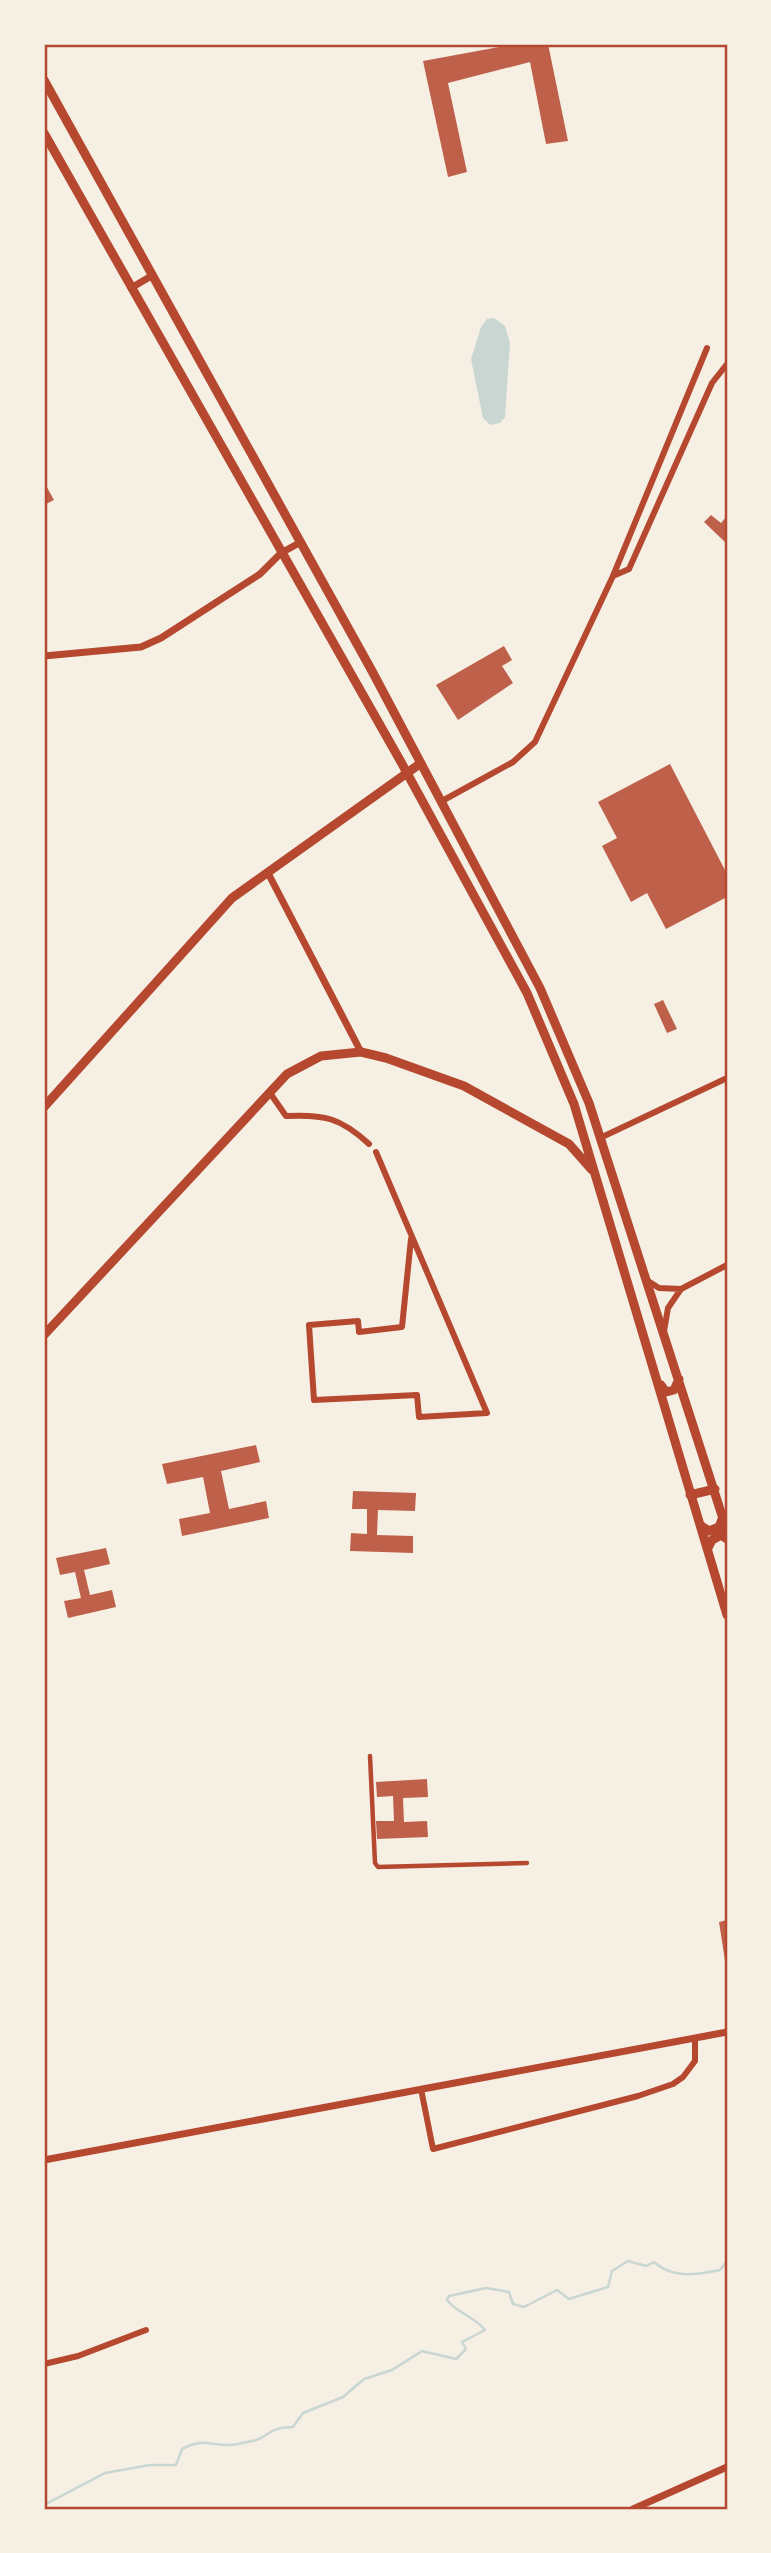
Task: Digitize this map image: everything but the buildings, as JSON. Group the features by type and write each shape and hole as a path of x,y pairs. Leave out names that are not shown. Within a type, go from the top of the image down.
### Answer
{"main road":[{"path":"44,80 442,800 540,988 589,1104 727,1531"},
{"path":"44,133 408,774 527,993 574,1104 727,1615"},
{"path":"44,1107 232,898 421,763"},
{"path":"44,1335 287,1074 321,1056 361,1052 464,1086 569,1144 588,1150 601,1142"},
{"path":"569,1144 596,1174"},
{"path":"658,1381 666,1392 674,1390 679,1378"},
{"path":"690,1495 715,1489"},
{"path":"699,1524 709,1531 719,1527 723,1517"},
{"path":"708,1548 712,1540 721,1535 727,1539"}],"street":[{"path":"131,288 153,275"},
{"path":"442,800 513,762 535,742 613,576 707,348"},
{"path":"613,576 629,569 712,383 727,364"},
{"path":"699,372 712,383"},
{"path":"44,656 142,647 162,638 260,574 281,553 301,542"},
{"path":"268,873 361,1052"},
{"path":"601,1142 727,1078"},
{"path":"270,1093 286,1115 322,1115 350,1127 369,1144"},
{"path":"376,1152 487,1413 419,1417 416,1395 314,1400 309,1325 358,1321 359,1332 402,1327 411,1239"},
{"path":"664,1331 668,1308 681,1289 727,1265"},
{"path":"648,1281 659,1288 681,1289"},
{"path":"370,1756 378,1867 527,1863"},
{"path":"44,2160 727,2032"},
{"path":"421,2089 433,2149 638,2096 673,2084 695,2061 695,2038"},
{"path":"44,2364 78,2356 146,2330"},
{"path":"633,2509 727,2467"}],"shaded area":[{"path":"494,318 505,326 510,343 505,417 500,423 490,425 483,418 471,359 481,327 487,319"}],"waterway":[{"path":"727,2250 727,2257"},
{"path":"44,2505 105,2473 150,2465 176,2465 182,2449 196,2444 235,2445 257,2440 277,2429 293,2427 303,2413 343,2397 364,2379 392,2370 422,2351 456,2359 466,2349 462,2342 485,2330 451,2305 447,2300 449,2296 486,2288 509,2292 513,2304 524,2307 557,2290 569,2299 608,2287 612,2271 628,2261 646,2266 654,2262 669,2271 685,2274 720,2270 727,2261"}]}
